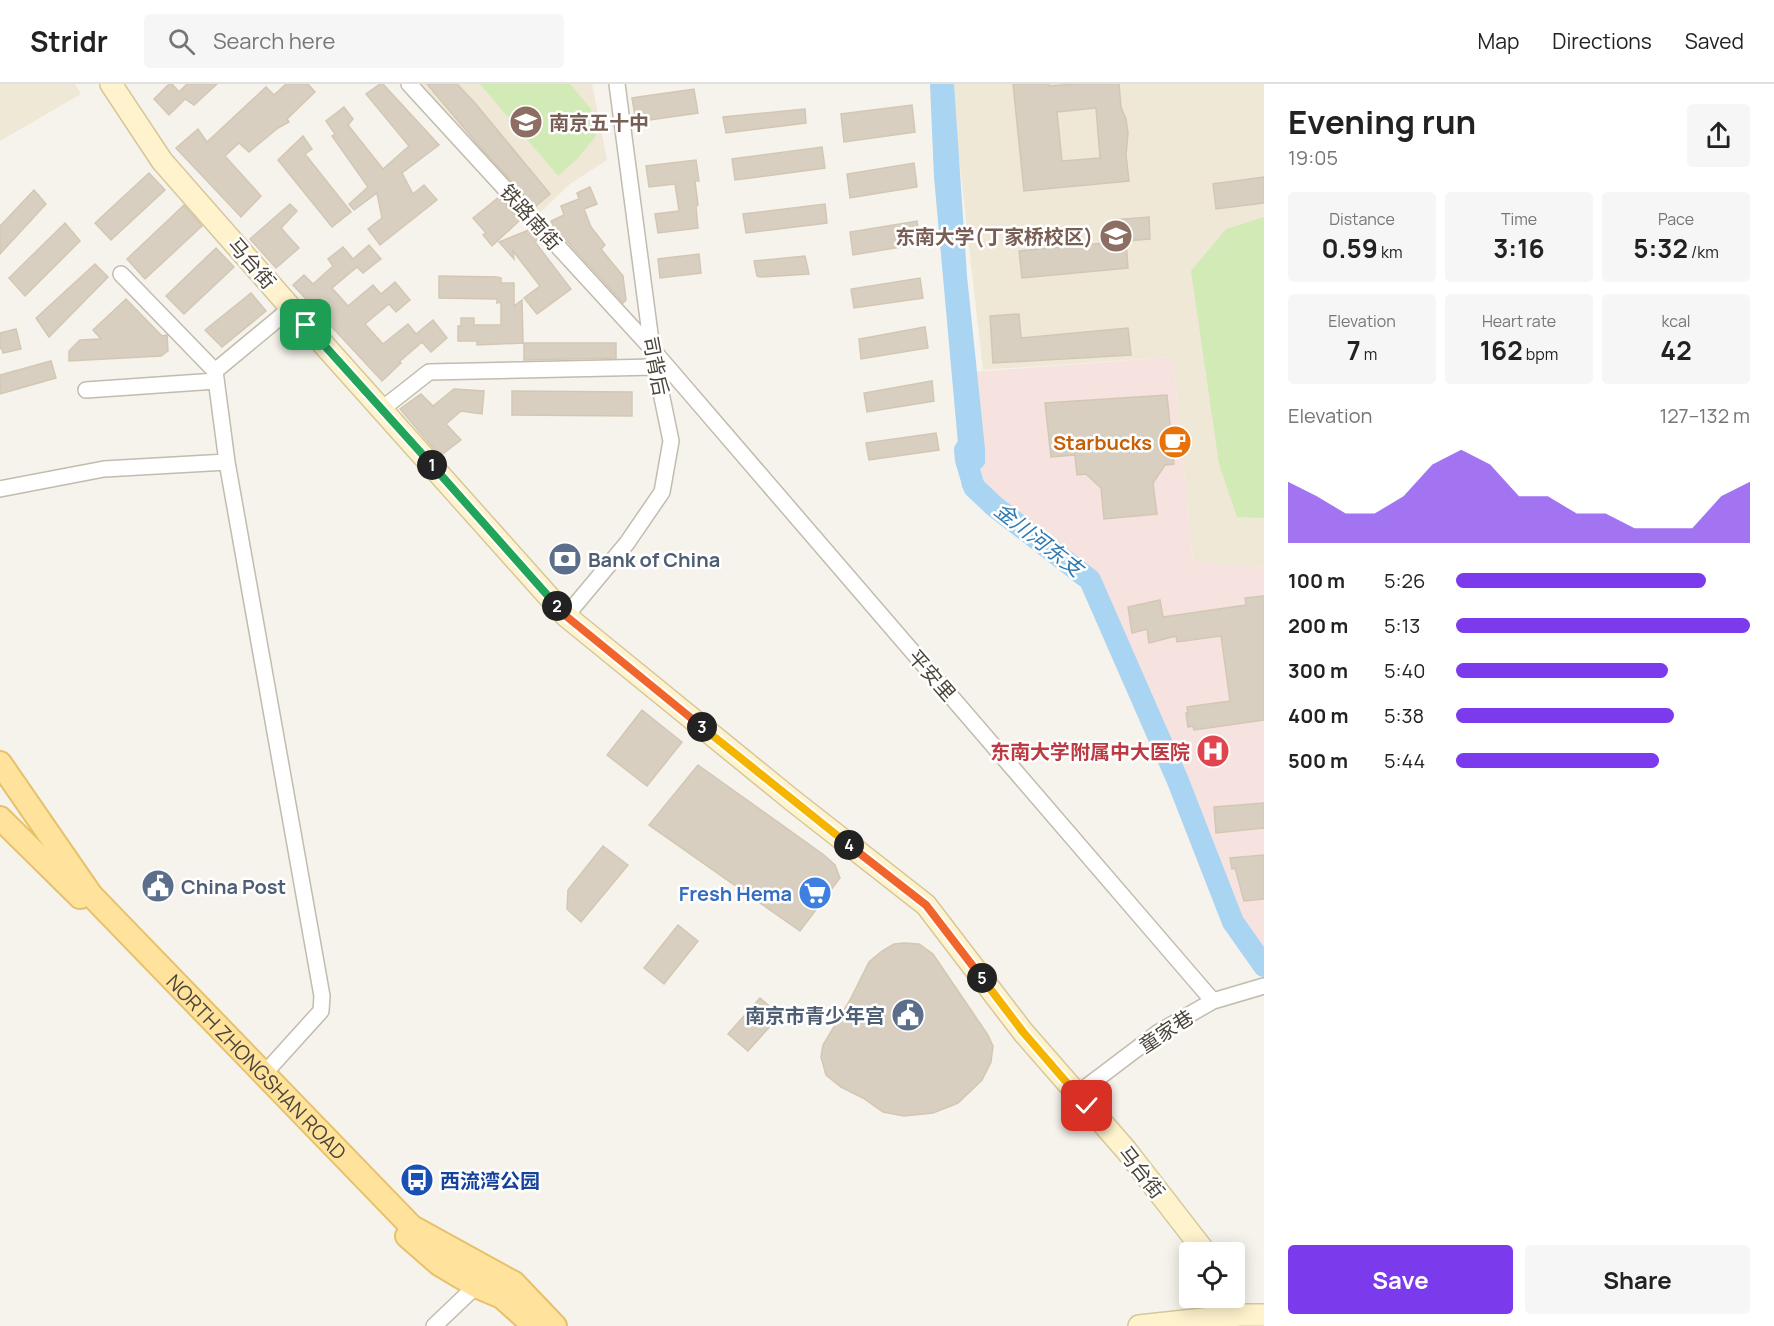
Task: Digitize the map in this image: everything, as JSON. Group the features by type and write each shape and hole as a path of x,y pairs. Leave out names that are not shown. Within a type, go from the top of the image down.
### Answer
{"main road":[{"name":"NORTH ZHONGSHAN ROAD","path":"0,763 91,895 412,1227 514,1283 555,1326"},
{"name":"NORTH ZHONGSHAN ROAD","path":"0,818 93,910 405,1234 439,1264 476,1286 502,1297 534,1326"}],"street":[{"name":"马台街","path":"111,84 162,161 566,616 792,800 926,905 1023,1032 1126,1150 1197,1242"},
{"name":"铁路南街","path":"410,84 652,349"},
{"name":"司背后","path":"566,616 627,543 662,492 671,441 652,349 617,84"},
{"path":"121,274 215,376 227,462 322,996 321,1011 264,1074"},
{"path":"86,390 215,376 291,308"},
{"name":"平安里","path":"652,349 1213,1001"},
{"path":"382,409 429,372 655,367"},
{"path":"5,488 104,469 227,462"},
{"name":"童家巷","path":"1077,1094 1159,1032 1213,1001 1264,986"},
{"path":"434,1326 476,1286"},
{"path":"1139,1326 1264,1315"},
{"path":"1235,1318 1264,1324"}],"shaded area":[{"path":"0,84 75,84 81,94 0,141"},
{"name":"南京五十中","path":"419,84 592,84 607,160 570,184 533,219"},
{"name":"东南大学(丁家桥校区)","path":"952,84 1264,84 1264,568 1193,562 1173,357 983,370"},
{"name":"东南大学附属中大医院","path":"1173,357 1193,562 1264,568 1264,966 1233,922 1090,580 994,506 974,487 966,460 959,373"}],"green space":[{"path":"480,84 570,84 591,109 596,136 577,159 558,176"},
{"path":"1264,217 1264,518 1237,517 1219,464 1191,271 1226,229"}],"water":[{"path":"930,84 954,84 967,276 985,449 985,464 962,488 934,177"}],"building":[{"path":"169,84 172,84 179,92 187,84 217,84 194,105 185,99 169,115 154,99"},
{"path":"286,84 308,84 315,92 287,119 289,122 249,152 239,143 225,156 261,196 241,217 176,148 198,129 207,142 266,87 274,95"},
{"path":"383,84 439,145 402,173 413,194 424,185 437,200 380,245 368,229 382,218 377,193 354,210 349,204 368,187 332,136 335,134 326,121 344,107 353,119 348,125 383,169 409,146 366,94"},
{"path":"427,84 457,84 550,194 535,207"},
{"path":"1013,84 1049,84 1049,86 1119,84 1121,107 1128,133 1126,155 1129,181 1024,191","holes":["1096,108 1100,158 1062,161 1057,112"]},
{"path":"694,89 698,113 636,122 632,98"},
{"path":"912,105 915,132 844,142 841,114"},
{"path":"805,109 806,123 726,133 723,117"},
{"path":"303,136 312,149 305,154 351,212 332,227 278,160"},
{"path":"822,147 825,168 735,180 732,159"},
{"path":"696,160 699,181 695,181 698,228 658,233 655,214 679,211 675,184 649,187 646,166"},
{"path":"914,163 917,187 850,198 847,174"},
{"path":"149,173 165,190 111,240 95,223"},
{"path":"1264,177 1264,203 1216,209 1213,184"},
{"path":"590,187 597,204 584,209 591,227 605,245 601,249 623,276 626,300 623,303 551,221 564,215 561,206 579,199 577,193"},
{"path":"34,190 46,204 0,254 0,226"},
{"path":"499,197 520,220 492,246 483,235 486,233 473,218"},
{"path":"290,204 297,211 281,228 299,248 276,268 250,239"},
{"path":"825,204 827,223 746,233 743,214"},
{"path":"184,205 202,226 145,279 127,259"},
{"path":"1149,217 1150,239 1126,241 1128,268 1022,278 1019,251 1115,242 1113,220"},
{"path":"917,221 920,244 853,255 850,232"},
{"path":"65,223 80,241 25,296 9,278"},
{"path":"529,230 538,240 535,242 571,289 537,314 524,298 540,286 513,251 514,259 499,242"},
{"path":"369,245 381,259 363,273 357,267 332,288 348,306 373,285 381,294 395,282 410,300 396,312 389,304 365,324 383,344 408,324 416,334 433,320 447,338 431,352 422,342 382,381 293,285 304,275 313,284 333,266 328,259 343,247 353,259"},
{"path":"216,248 234,267 184,314 166,296"},
{"path":"699,254 701,273 660,278 658,259"},
{"path":"805,256 809,274 757,276 754,261"},
{"path":"95,264 108,277 49,337 36,318"},
{"path":"439,276 497,277 501,278 501,283 514,283 514,306 522,300 523,343 477,345 477,341 458,341 458,326 461,326 461,318 474,318 474,325 501,325 501,302 497,303 497,299 439,298"},
{"path":"920,278 923,298 854,308 851,289"},
{"path":"251,293 266,311 222,347 205,330"},
{"path":"126,299 162,336 167,335 168,351 161,356 69,361 69,351 80,340 101,339 93,330"},
{"path":"1019,314 1021,338 1128,328 1131,355 993,363 990,316"},
{"path":"925,327 928,348 861,359 859,339"},
{"path":"16,329 21,349 3,353 2,348 0,349 0,333"},
{"path":"524,343 616,343 616,358 524,360"},
{"path":"51,361 56,378 0,394 0,375"},
{"path":"932,381 934,401 867,412 864,393"},
{"path":"454,389 484,391 482,414 461,411 446,424 461,440 440,456 400,409 421,394 433,406"},
{"path":"512,391 632,392 632,416 512,415"},
{"path":"1167,395 1174,464 1165,465 1153,483 1157,514 1104,519 1101,488 1086,474 1077,475 1075,455 1051,457 1045,403"},
{"path":"936,433 939,450 869,460 866,443"},
{"path":"1264,596 1264,720 1194,730 1193,726 1188,727 1187,707 1230,701 1221,636 1177,642 1176,636 1149,643 1147,629 1132,633 1128,607 1160,600 1163,617 1246,605 1245,598"},
{"path":"642,710 682,742 647,786 607,755"},
{"path":"698,765 835,865 840,878 800,931 649,825"},
{"path":"1264,803 1264,828 1216,833 1214,807"},
{"path":"603,846 628,865 581,922 567,909 568,890"},
{"path":"1264,855 1264,899 1244,901 1230,858"},
{"path":"678,925 698,941 664,984 644,968"},
{"name":"南京市青少年宫","path":"894,944 919,944 933,954 988,1035 993,1046 991,1062 982,1080 958,1103 933,1113 904,1116 883,1112 863,1098 841,1087 826,1075 821,1057 823,1045 850,1000 869,962"},
{"path":"760,998 780,1015 748,1051 728,1034"}],"waterway":[{"name":"金川河东支","path":"965,450 974,487 994,506 1090,580 1178,781 1233,922 1264,966"}],"place":[{"name":"南京五十中","path":"526,122"},
{"name":"东南大学(丁家桥校区)","path":"1116,236"},
{"name":"Starbucks","path":"1175,442"},
{"name":"Bank of China","path":"565,559"},
{"name":"东南大学附属中大医院","path":"1213,751"},
{"name":"China Post","path":"158,886"},
{"name":"Fresh Hema","path":"815,893"},
{"name":"南京市青少年宫","path":"908,1015"},
{"name":"西流湾公园","path":"417,1180"}],"route":[{"path":"306,325 566,616 792,800 926,905 1023,1032 1087,1106"}]}
